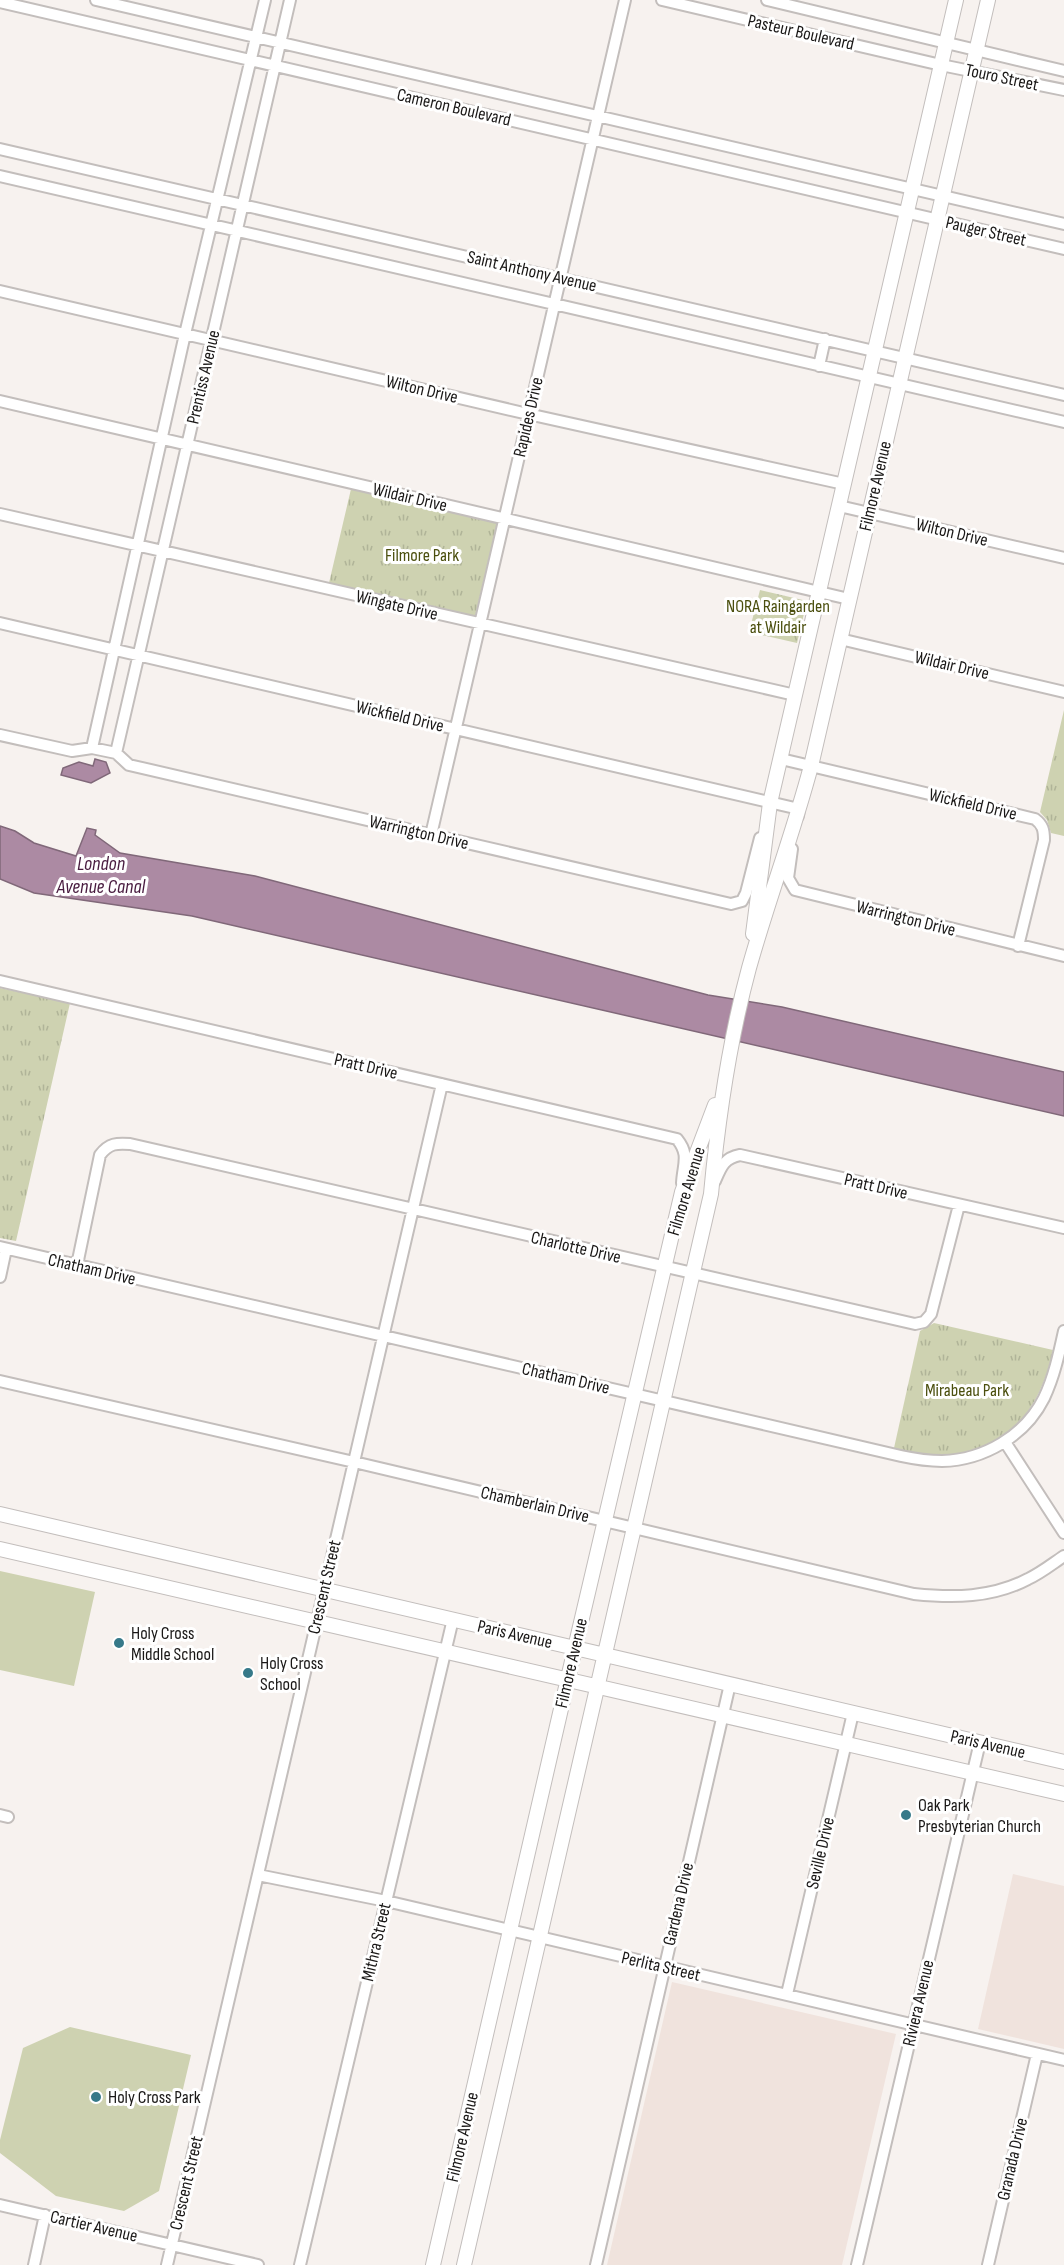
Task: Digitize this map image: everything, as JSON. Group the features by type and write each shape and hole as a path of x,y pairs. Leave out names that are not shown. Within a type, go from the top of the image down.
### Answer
{"street":[{"name":"Cameron Boulevard","path":"96,0 913,189"},
{"name":"Prentiss Avenue","path":"92,748 185,334 219,200 265,0"},
{"name":"Prentiss Avenue","path":"116,753 290,0"},
{"name":"Rapides Drive","path":"431,835 625,0"},
{"name":"Pasteur Boulevard","path":"662,0 941,64"},
{"name":"Pasteur Boulevard","path":"767,0 946,42"},
{"name":"Filmore Avenue","path":"749,969 770,803 956,0"},
{"name":"Filmore Avenue","path":"464,2265 711,1194 716,1137 727,1066 749,969 811,766 988,0"},
{"name":"Cameron Boulevard","path":"0,2 907,213"},
{"name":"Touro Street","path":"946,42 1064,70"},
{"name":"Touro Street","path":"941,64 1064,90"},
{"name":"Saint Anthony Avenue","path":"0,149 1064,395"},
{"name":"Saint Anthony Avenue","path":"0,176 212,223 555,305 1064,422"},
{"name":"Pauger Street","path":"913,189 1064,224"},
{"name":"Pauger Street","path":"907,213 1064,249"},
{"name":"Wilton Drive","path":"0,291 528,414 844,484"},
{"path":"819,366 825,339"},
{"name":"Wildair Drive","path":"0,401 849,599"},
{"name":"Wilton Drive","path":"839,506 1064,558"},
{"name":"Wingate Drive","path":"0,514 795,695"},
{"name":"Wickfield Drive","path":"0,623 799,809"},
{"name":"Wildair Drive","path":"840,639 1064,692"},
{"name":"Warrington Drive","path":"0,735 72,751 92,748 116,753 129,765 731,904 738,904 746,893 770,803"},
{"name":"Wickfield Drive","path":"781,759 1027,816 1041,824 1044,840 1018,946"},
{"name":"Warrington Drive","path":"799,809 788,867 788,878 795,890 1064,956"},
{"name":"Pratt Drive","path":"0,981 677,1139 686,1154 682,1192"},
{"name":"Filmore Avenue","path":"433,2265 567,1679 682,1192 727,1066"},
{"name":"Crescent Street","path":"167,2265 442,1084"},
{"name":"Charlotte Drive","path":"77,1265 100,1155 107,1146 118,1143 915,1324 924,1322 931,1314 959,1205"},
{"name":"Pratt Drive","path":"711,1194 724,1161 740,1155 1064,1228"},
{"path":"0,1277 3,1248"},
{"name":"Chatham Drive","path":"3,1248 928,1461 965,1458 981,1453 1005,1442 1022,1428 1043,1400 1057,1362 1064,1332"},
{"name":"Chamberlain Drive","path":"0,1381 914,1594 974,1596 1000,1591 1029,1579 1064,1556"},
{"path":"1005,1442 1064,1533"},
{"name":"Paris Avenue","path":"0,1514 1064,1762"},
{"name":"Paris Avenue","path":"0,1549 1064,1794"},
{"name":"Mithra Street","path":"300,2265 453,1619"},
{"name":"Gardena Drive","path":"596,2265 730,1684"},
{"name":"Seville Drive","path":"787,1994 853,1713"},
{"name":"Riviera Avenue","path":"857,2265 980,1742"},
{"name":"Perlita Street","path":"258,1875 386,1901 1064,2061"},
{"name":"Granada Drive","path":"988,2265 1037,2054"},
{"name":"Cartier Avenue","path":"0,2205 258,2265"},
{"path":"34,2265 45,2215"}],"shaded area":[{"path":"1013,1874 1064,1886 1064,2049 978,2029"},
{"path":"672,1982 896,2034 842,2265 607,2265"}],"green space":[{"name":"Filmore Park","path":"351,489 497,523 475,617 329,583"},
{"name":"NORA Raingarden at Wildair","path":"760,590 807,601 797,643 749,632"},
{"path":"1064,710 1064,836 1051,833 1047,820 1040,812"},
{"path":"0,988 70,1003 16,1241 0,1238"},
{"name":"Mirabeau Park","path":"934,1323 1053,1350 1040,1391 1029,1409 1017,1425 984,1447 964,1453 935,1455 894,1448 920,1331"},
{"path":"0,1571 95,1592 74,1686 0,1670"},
{"name":"Holy Cross Park","path":"70,2027 191,2055 159,2191 124,2211 56,2196 0,2153 0,2140 23,2048"}],"water":[{"path":"95,759 106,762 110,773 91,783 61,775 63,768 79,762 93,766"},
{"name":"London Avenue Canal","path":"0,826 15,831 34,843 76,856 87,828 96,830 95,835 120,853 255,876 708,995 782,1007 1064,1072 1064,1116 192,916 34,893 0,879"}],"place":[{"name":"Holy Cross Middle School","path":"119,1643"},
{"name":"Holy Cross School","path":"248,1673"},
{"name":"Oak Park Presbyterian Church","path":"906,1815"},
{"name":"Holy Cross Park","path":"96,2097"}]}
